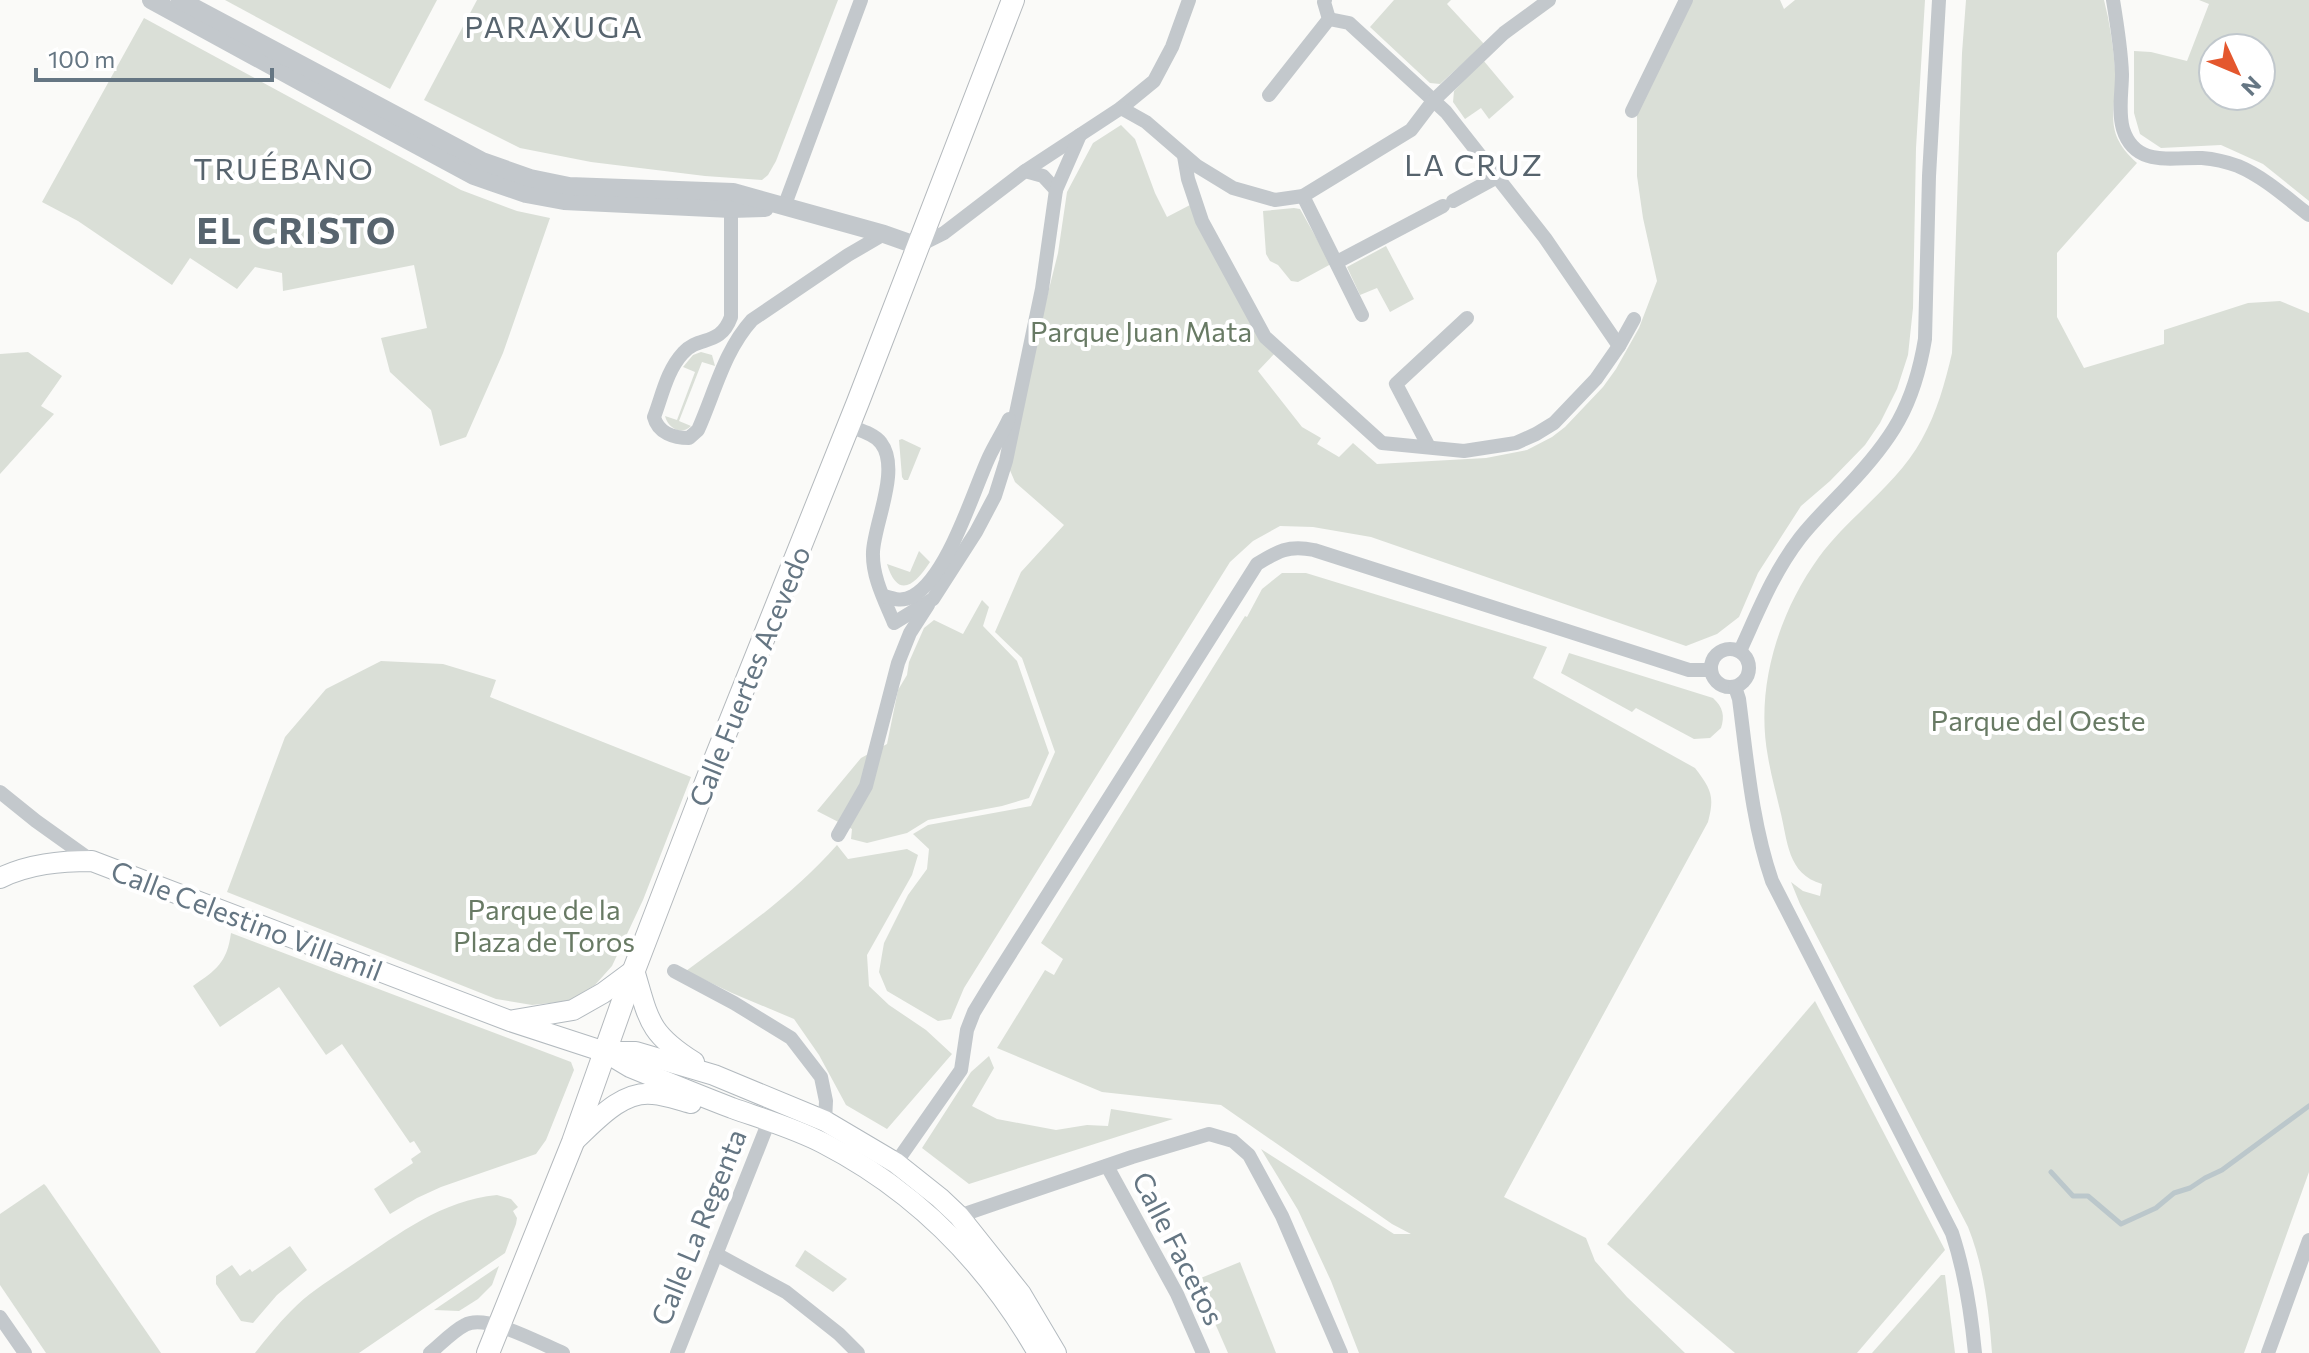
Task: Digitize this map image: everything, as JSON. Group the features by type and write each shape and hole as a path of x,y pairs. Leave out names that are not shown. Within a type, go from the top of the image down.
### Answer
{"highway":[{"name":"Calle Fuertes Acevedo","path":"488,1353 573,1142 634,970 714,762 849,426 1013,0"}],"main road":[{"path":"0,878 18,869 65,861 92,861"},
{"name":"Calle Celestino Villamil","path":"92,861 510,1021 605,1052"},
{"path":"510,1021 573,1010 634,970 650,1023 656,1031 670,1047 714,1075"},
{"path":"605,1052 636,1052 714,1075 825,1121 890,1172 977,1264 1007,1302 1038,1353"},
{"path":"605,1052 630,1067 821,1142 860,1164 890,1172 940,1198 959,1216 1021,1294 1056,1353"},
{"path":"573,1142 616,1104 651,1093 769,1121"}],"street":[{"path":"151,0 474,176 526,194 564,201 731,209 784,207"},
{"path":"180,0 482,161 530,178 569,186 733,192 918,246 944,233 1025,171 1121,108 1154,81 1172,47 1189,0"},
{"path":"784,207 861,0"},
{"path":"1325,0 1329,19"},
{"path":"1121,108 1146,122 1184,156 1221,182 1254,196 1275,200 1303,196 1411,130 1433,101 1504,33 1549,0"},
{"path":"1632,111 1686,0"},
{"path":"1740,651 1783,562 1814,521 1881,449 1896,428 1913,392 1925,339 1933,85 1939,0"},
{"path":"2113,0 2120,47 2121,119 2125,135 2132,144 2154,159 2204,158 2238,166 2309,215"},
{"path":"1269,95 1329,19"},
{"path":"1329,19 1349,23 1446,112 1545,238 1619,346"},
{"path":"838,835 866,786 898,663 910,633 976,532 995,496 1006,461 1042,289 1056,190 1080,135"},
{"path":"1184,156 1202,221 1265,337 1382,443 1464,451 1516,443 1536,434 1554,423 1596,379 1634,319"},
{"path":"1025,171 1043,176 1056,190"},
{"path":"1337,262 1497,177"},
{"path":"1303,196 1362,315"},
{"path":"731,209 731,315 728,327 721,335 685,350 674,365 654,417 656,425 678,438 689,438 698,430 723,366 740,333 752,320 884,234"},
{"path":"731,315 741,324 752,320"},
{"path":"1429,447 1396,384 1467,318"},
{"path":"700,344 719,351 723,366"},
{"path":"884,596 900,601 914,596 927,584 947,555 1020,388"},
{"path":"849,426 880,442 887,457 885,502 873,553 875,575 894,623 898,663"},
{"path":"976,488 995,496"},
{"path":"890,1172 961,1070 967,1030 981,1001 1257,564 1285,549 1314,550 1689,670 1711,670"},
{"path":"894,623 933,599"},
{"path":"1721,651 1740,651 1749,661 1746,680 1729,688 1718,683 1711,670 1713,661 1721,651"},
{"path":"1735,687 1749,779 1772,881 1952,1233 1964,1276 1975,1353"},
{"name":"Calle Celestino Villamil","path":"0,792 92,861"},
{"path":"674,971 791,1038 821,1077 826,1101 825,1121"},
{"name":"Calle La Regenta","path":"677,1353 769,1121"},
{"path":"959,1216 1209,1134 1233,1141 1249,1155 1282,1216 1341,1353"},
{"name":"Calle Facetos","path":"1107,1166 1177,1294 1203,1353"},
{"path":"2268,1353 2309,1240"},
{"path":"716,1254 786,1292 858,1353"},
{"path":"0,1317 25,1353"},
{"path":"430,1353 467,1323 478,1322 499,1326 563,1353"}],"green space":[{"path":"225,0 437,0 390,89"},
{"path":"477,0 838,0 776,161 762,180 591,162 520,148 424,100"},
{"path":"1394,0 1451,0 1447,4 1484,44 1440,84 1430,83 1370,27"},
{"name":"Parque Juan Mata","path":"1692,0 1780,0 1784,9 1795,0 1925,0 1916,148 1913,308 1908,355 1897,389 1880,423 1865,445 1801,506 1758,573 1739,617 1717,634 1686,646 1371,537 1313,527 1280,526 1253,541 1230,562 964,988 951,1019 938,1021 887,991 879,972 884,943 908,895 927,869 929,849 913,834 928,825 1031,806 1055,752 1022,658 995,632 1021,572 1064,525 1015,482 1006,461 1058,253 1067,192 1093,143 1121,125 1135,139 1167,217 1190,205 1275,353 1258,371 1302,427 1321,438 1317,444 1339,457 1353,443 1377,464 1486,458 1527,450 1565,427 1603,387 1639,328 1657,281 1637,176 1637,111"},
{"name":"Parque del Oeste","path":"1966,0 2104,0 2115,69 2115,130 2118,140 2137,163 2057,253 2057,317 2084,368 2164,344 2164,330 2248,303 2280,301 2309,313 2309,1172 2244,1353 1992,1353 1985,1289 1968,1227 1791,882 1803,891 1820,896 1822,884 1802,873 1791,855 1769,764 1765,705 1773,652 1792,603 1819,557 1912,456 1927,429 1943,386 1952,353"},
{"path":"2199,0 2309,0 2309,201 2263,164 2221,145 2161,148 2140,134 2134,113 2134,51 2187,61 2197,35 2197,112 2277,112 2277,32 2198,32 2209,4"},
{"path":"144,18 461,190 517,211 550,218 503,353 466,437 440,446 431,410 390,372 381,338 427,328 414,265 283,291 282,273 255,267 237,289 190,258 172,285 78,221 42,202"},
{"path":"1483,60 1514,97 1489,119 1481,108 1465,119 1453,102 1454,91"},
{"path":"1300,209 1331,264 1298,282 1291,281 1266,254 1263,211"},
{"path":"1386,246 1414,299 1390,312 1377,288 1360,295 1347,267"},
{"path":"28,352 62,376 41,406 54,414 0,474 0,354"},
{"path":"701,352 712,355 715,366 702,362 679,421 691,426 683,430 675,429 665,416 677,420 695,372 683,367 693,355"},
{"path":"899,440 921,448 908,480 902,477"},
{"path":"919,551 930,562 913,582 901,585 896,582 887,564 910,572"},
{"path":"1282,573 1306,573 1547,647 1533,678 1695,768 1708,787 1711,806 1708,822 1504,1197 1586,1238 1595,1261 1685,1353 1359,1353 1331,1281 1298,1210 1261,1149 1394,1234 1411,1234 1221,1105 1102,1092 997,1048 1045,970 1054,975 1063,959 1041,943 1262,589"},
{"path":"982,600 989,607 983,626 1017,661 1049,753 1029,798 928,820 907,833 867,843 851,839 852,829 817,811 861,758 887,744 898,690 907,675 909,662 924,628 934,620 963,634"},
{"path":"1569,653 1713,698 1722,712 1721,728 1710,738 1694,739 1636,708 1632,712 1561,673"},
{"name":"Parque de la Plaza de Toros","path":"381,661 443,664 496,680 490,697 691,777 643,900 612,966 595,985 569,1001 532,1005 496,999 227,892 285,737 326,689"},
{"path":"837,845 848,859 907,849 918,855 912,875 867,955 869,986 952,1054 887,1129 846,1105 819,1055 794,1019 686,971 784,897"},
{"path":"231,933 571,1062 574,1070 546,1140 536,1154 441,1187 390,1214 374,1189 413,1163 411,1159 421,1152 414,1141 410,1143 342,1044 326,1055 279,987 220,1027 193,986 219,965 227,952"},
{"path":"1815,1001 1945,1250 1857,1353 1735,1353 1607,1244"},
{"path":"989,1056 994,1068 972,1106 997,1119 1056,1130 1087,1125 1108,1126 1111,1109 1173,1119 969,1184 922,1148 971,1072"},
{"path":"44,1184 161,1353 46,1353 0,1285 0,1214"},
{"path":"497,1195 511,1199 518,1207 513,1211 516,1224 505,1253 359,1353 255,1353 281,1321 306,1298 388,1241 440,1211 477,1198"},
{"path":"290,1246 307,1270 277,1295 253,1323 241,1321 216,1284 216,1276 232,1265 240,1276 250,1269 252,1272"},
{"path":"805,1250 847,1279 833,1292 795,1266"},
{"path":"1240,1262 1276,1353 1228,1353 1196,1280"},
{"path":"499,1266 492,1285 478,1299 459,1311 434,1310"},
{"path":"1941,1275 1945,1275 1955,1353 1872,1353"}],"waterway":[{"path":"2051,1172 2073,1196 2088,1196 2121,1224 2222,1170 2309,1106"}],"district":[{"name":"PARAXUGA","path":"554,25"},
{"name":"LA CRUZ","path":"1474,163"},
{"name":"TRUÉBANO","path":"284,167"},
{"name":"EL CRISTO","path":"297,229"}]}
